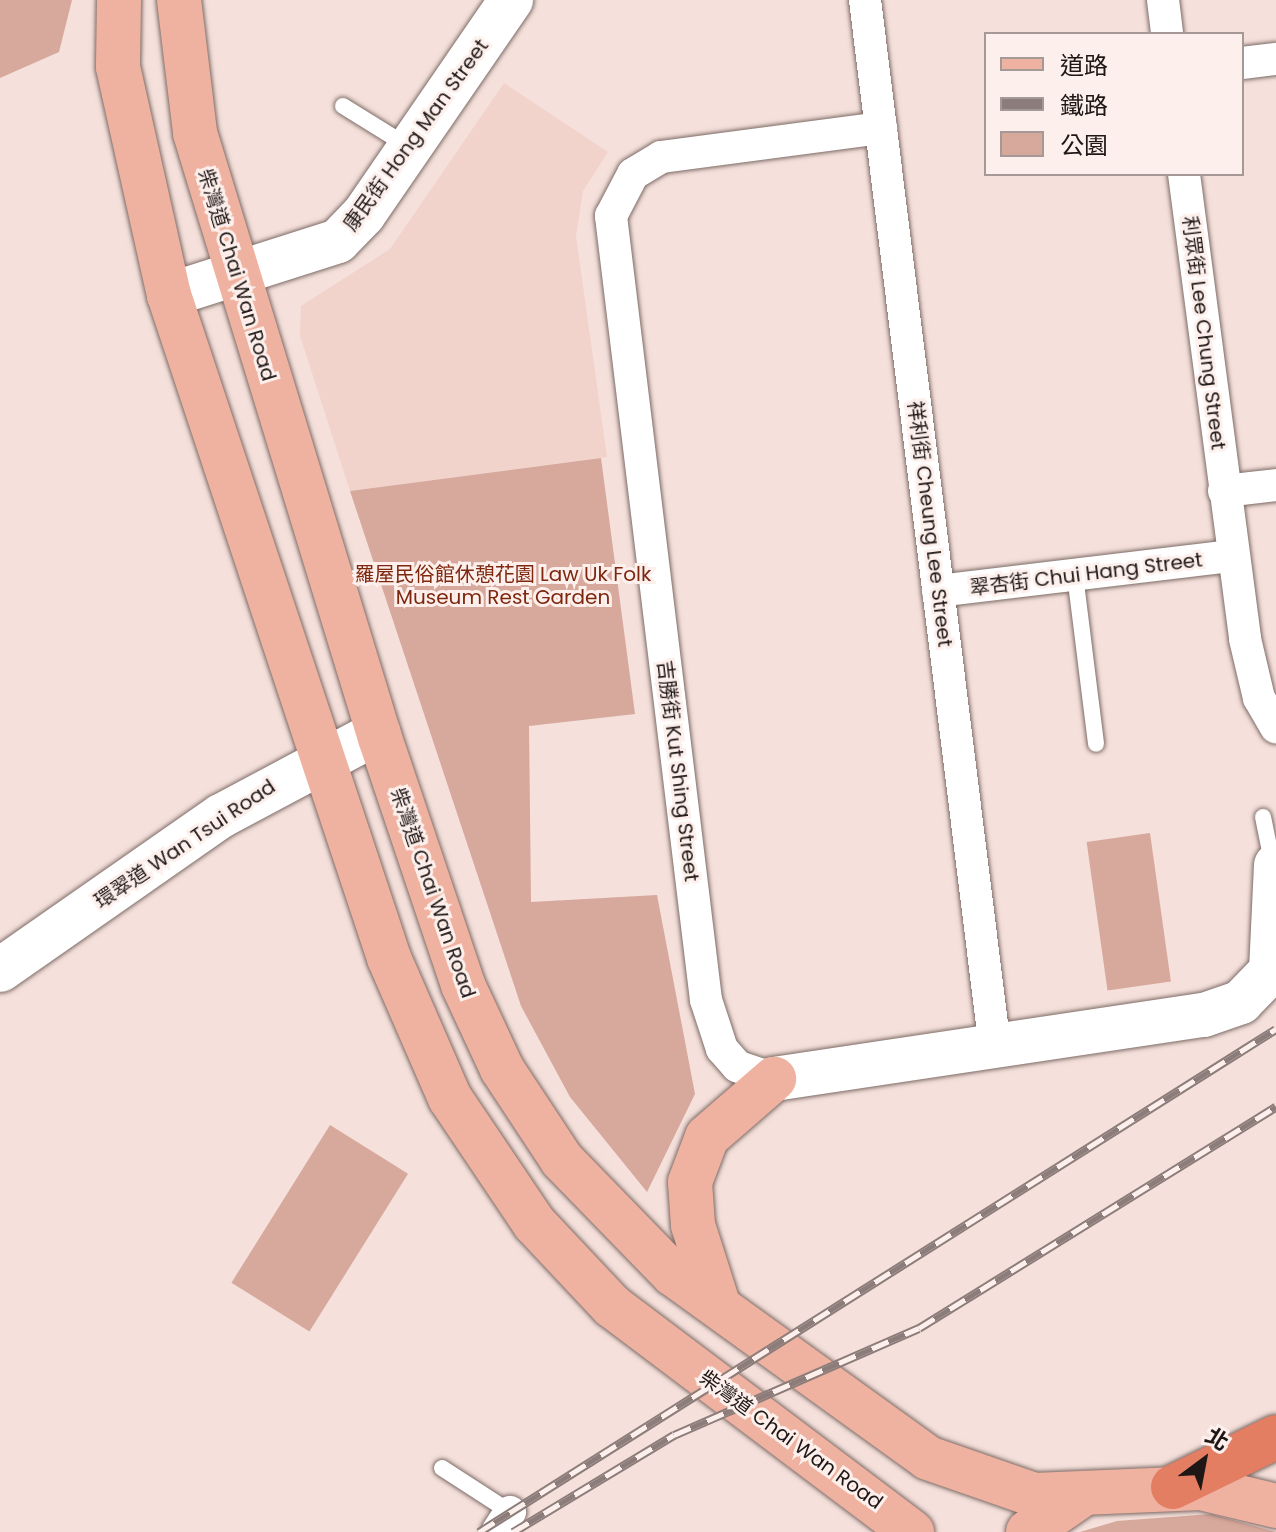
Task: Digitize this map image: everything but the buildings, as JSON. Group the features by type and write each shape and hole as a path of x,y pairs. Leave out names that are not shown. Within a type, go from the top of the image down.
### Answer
{"highway":[{"path":"1173,1487 1276,1437"}],"main road":[{"name":"柴灣道 Chai Wan Road","path":"119,0 118,67 169,295 322,757 427,1053 534,1223 634,1324 912,1532"},
{"name":"柴灣道 Chai Wan Road","path":"179,0 195,133 378,732 463,985 502,1069 562,1160 615,1220 718,1304 928,1458 976,1481 1079,1497 1173,1487 1232,1492 1276,1506"},
{"path":"718,1304 693,1225 690,1182 707,1137 774,1079"},
{"name":"柴灣道 Chai Wan Road","path":"1028,1532 1079,1497"}],"street":[{"name":"康民街 Hong Man Street","path":"169,295 338,241 410,147 511,0"},
{"name":"祥利街 Cheung Lee Street","path":"865,0 995,1048"},
{"path":"1163,0 1167,32"},
{"path":"1244,63 1276,59"},
{"name":"吉勝街 Kut Shing Street","path":"881,128 661,157 633,174 611,216 706,1000 722,1049 737,1066 774,1079 995,1048 1249,996"},
{"name":"利眾街 Lee Chung Street","path":"1184,176 1224,491 1251,670 1276,728"},
{"path":"1224,491 1276,485"},
{"name":"翠杏街 Chui Hang Street","path":"938,591 1233,556"},
{"name":"環翠道 Wan Tsui Road","path":"0,970 221,816 322,757 378,732"},
{"path":"1249,996 1275,868"}],"lane":[{"path":"343,106 410,147"},
{"path":"1075,575 1096,744"},
{"path":"1263,817 1275,868"},
{"path":"442,1468 504,1522"}],"shaded area":[{"path":"504,83 608,152 583,191 576,236 607,457 350,491 300,336 301,306 390,249"}],"green space":[{"path":"0,0 72,0 59,52 0,78"},
{"name":"羅屋民俗館休憩花園 Law Uk Folk Museum Rest Garden","path":"601,458 635,714 529,726 531,902 657,895 695,1094 647,1192 570,1097 521,1006 350,491"},
{"path":"1150,833 1171,982 1107,990 1087,842"},
{"path":"330,1125 408,1174 309,1331 231,1283"},
{"path":"1211,1514 1276,1532 1080,1532 1117,1521"}],"railway":[{"path":"479,1532 1276,1029"},
{"path":"513,1532 674,1435 919,1328 1276,1107"}]}
